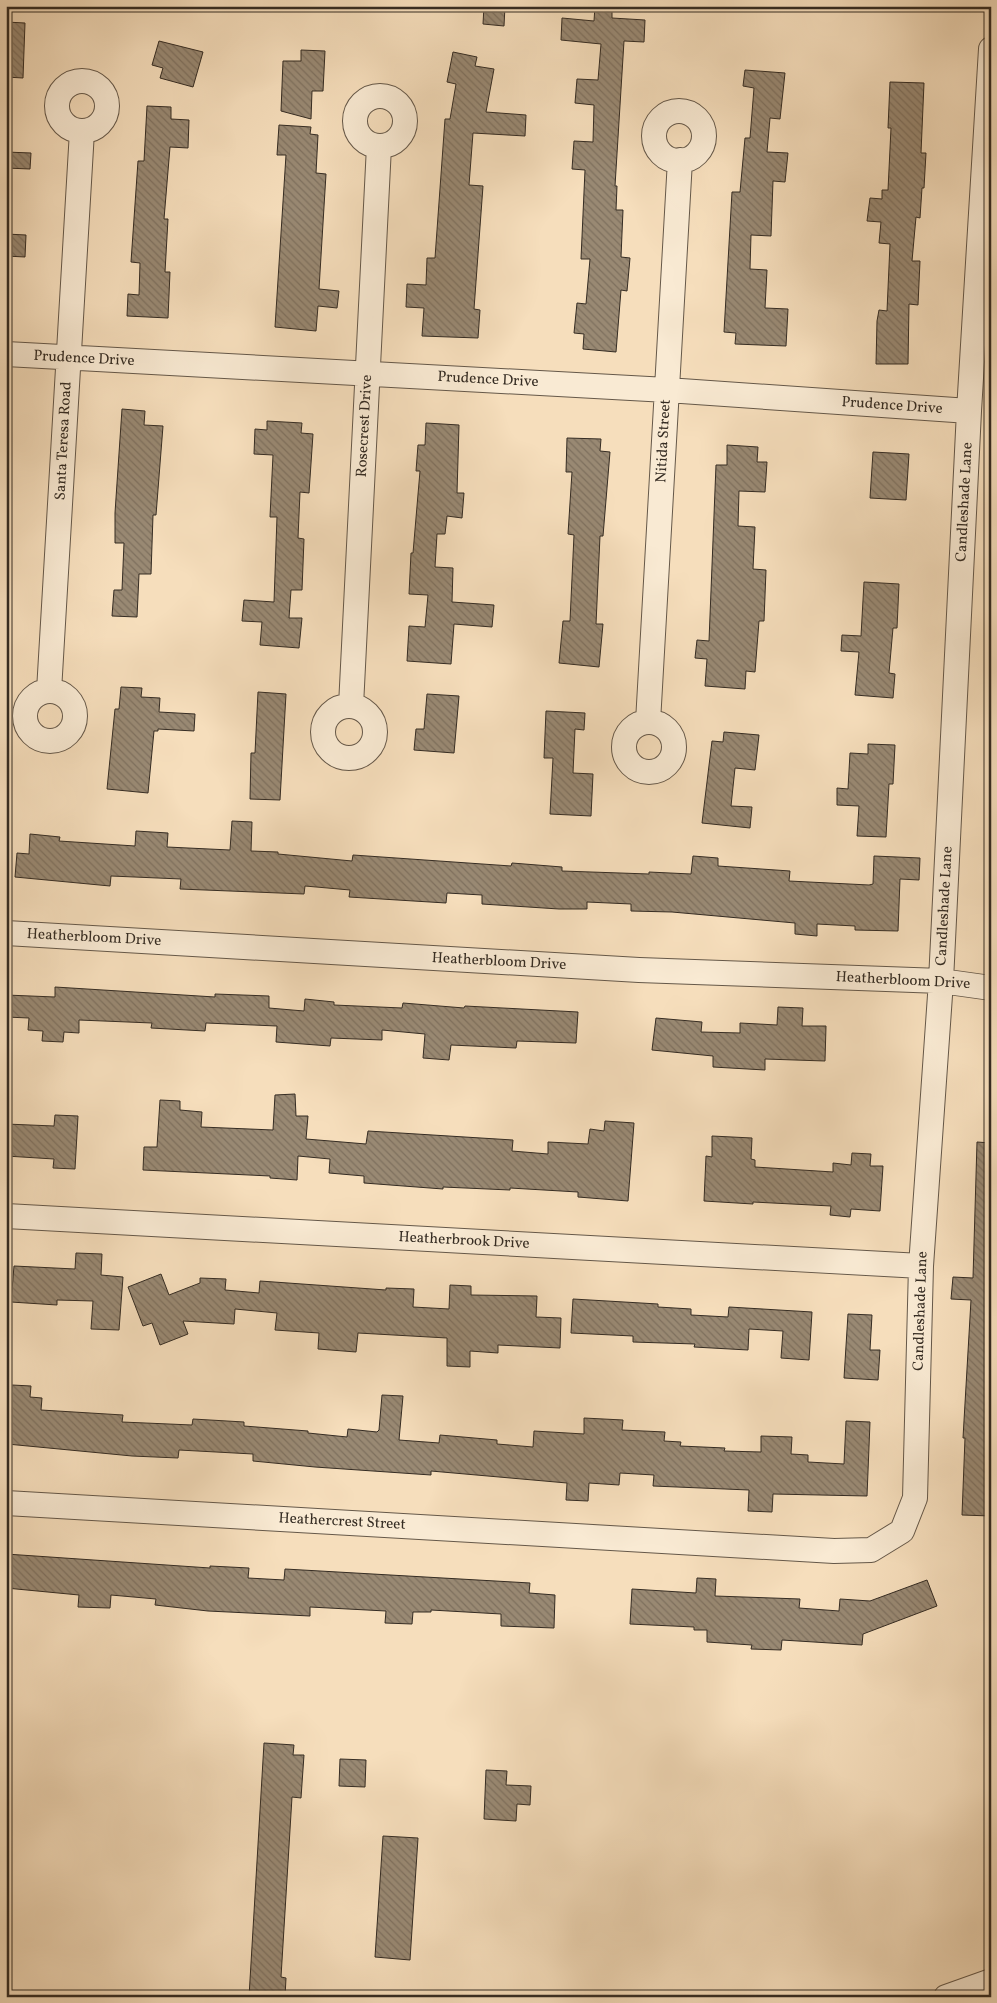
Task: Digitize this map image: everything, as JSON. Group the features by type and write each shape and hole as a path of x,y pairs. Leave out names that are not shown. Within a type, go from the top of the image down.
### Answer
{"street":[{"name":"Candleshade Lane","path":"678,1542 834,1551 871,1550 902,1531 915,1498 921,1266 941,981 969,411 991,50"},
{"name":"Santa Teresa Road","path":"49,691 82,131"},
{"name":"Rosecrest Drive","path":"351,706 379,146"},
{"name":"Nitida Street","path":"648,722 680,160"},
{"name":"Prudence Drive","path":"6,354 666,390 969,411"},
{"name":"Heatherbloom Drive","path":"6,933 640,970 941,981 991,988"},
{"name":"Heatherbrook Drive","path":"6,1216 921,1266"},
{"name":"Heathercrest Street","path":"6,1503 678,1542"},
{"path":"946,1997 991,1981"}],"building":[{"path":"484,6 505,6 504,26 483,24"},
{"path":"595,6 612,6 612,18 645,20 644,42 624,41 615,186 617,186 616,210 623,210 621,257 630,258 627,291 621,290 616,352 583,349 584,334 574,333 577,303 586,304 590,259 581,259 585,170 572,169 574,141 593,142 594,105 575,103 577,79 598,80 601,44 561,40 562,18 594,21"},
{"path":"6,22 25,23 23,78 6,77"},
{"path":"159,41 203,52 193,87 160,78 163,68 152,65"},
{"path":"301,50 325,51 323,91 312,91 311,119 281,111 283,61 301,61"},
{"path":"453,52 477,57 475,66 494,69 486,112 526,115 525,136 473,133 469,185 483,186 474,309 480,310 478,338 422,336 424,308 406,307 407,284 426,285 427,258 435,258 445,119 450,119 456,84 447,82"},
{"path":"745,70 785,73 780,119 770,118 767,152 788,153 785,182 773,181 771,236 751,235 750,269 767,270 765,308 788,309 786,346 735,344 736,333 724,332 732,192 740,192 745,138 750,138 754,88 743,86"},
{"path":"890,82 924,83 921,153 926,153 924,188 922,188 920,218 916,217 912,261 920,261 918,305 909,304 908,364 876,364 879,310 887,311 890,244 879,243 881,222 867,221 870,198 882,199 882,190 888,190 891,128 888,128"},
{"path":"147,106 171,107 171,119 189,120 188,148 170,147 164,219 168,219 165,272 170,272 168,318 127,316 128,294 139,295 140,263 131,262 138,161 144,161"},
{"path":"279,125 311,127 310,134 318,135 316,173 326,174 319,289 339,291 337,308 318,306 316,331 275,327 286,155 277,155"},
{"path":"6,152 31,153 30,169 6,168"},
{"path":"6,234 26,235 25,257 6,256"},
{"path":"122,409 145,411 144,425 163,426 156,515 153,515 151,574 139,574 137,617 112,616 114,590 122,590 124,543 115,543 115,513"},
{"path":"267,421 302,423 301,433 313,434 309,493 300,492 298,538 304,539 302,590 291,590 289,618 302,618 299,648 260,645 262,622 242,621 244,600 274,602 277,517 270,517 273,455 254,454 255,429 267,430"},
{"path":"426,423 459,425 457,493 464,493 462,518 447,516 445,534 437,534 435,567 453,568 452,602 494,605 492,627 454,624 451,664 407,661 409,626 425,627 428,595 409,594 411,553 413,553 420,471 416,471 418,445 425,445"},
{"path":"567,438 601,439 600,451 610,452 603,536 600,536 596,624 603,624 599,667 559,663 563,621 570,621 574,535 568,534 572,472 566,472"},
{"path":"727,445 758,447 757,462 767,462 765,492 739,491 738,526 755,527 753,569 766,570 764,621 759,621 755,672 746,671 745,689 705,686 707,659 695,658 697,640 709,641 716,465 727,465"},
{"path":"873,452 909,454 906,500 870,498"},
{"path":"864,582 899,584 897,628 893,628 889,673 895,674 893,698 855,695 859,652 841,651 842,635 861,636"},
{"path":"121,687 142,688 141,697 160,698 159,712 195,714 194,731 158,729 158,731 154,731 148,793 107,789 115,709 119,709"},
{"path":"258,692 286,694 280,800 250,799 251,753 255,753"},
{"path":"427,694 459,696 454,753 414,750 416,729 424,729"},
{"path":"546,711 585,713 584,730 575,729 573,773 593,774 591,816 550,814 553,758 544,758"},
{"path":"724,732 759,735 755,770 735,768 731,806 752,807 750,828 702,823 712,741 723,742"},
{"path":"868,744 895,745 893,784 889,784 886,837 857,836 859,806 837,805 837,788 848,789 850,753 868,754"},
{"path":"232,821 252,822 251,851 278,852 278,854 352,861 353,855 511,866 512,863 562,867 562,871 691,874 693,856 718,858 718,866 790,871 789,881 869,885 873,884 874,856 920,858 919,880 900,879 898,931 855,930 855,926 817,924 817,936 795,934 795,923 672,912 631,911 631,904 587,902 587,909 559,909 482,904 482,895 447,893 446,903 349,897 350,890 305,886 304,894 180,889 181,879 111,876 110,886 15,877 17,853 29,854 30,834 60,837 59,841 135,846 136,831 168,833 167,847 230,850"},
{"path":"55,987 215,997 215,994 269,996 269,1008 304,1011 305,999 334,1002 334,1005 402,1008 403,1003 464,1008 465,1006 578,1012 576,1043 517,1041 516,1048 451,1045 449,1060 423,1058 425,1034 382,1030 382,1040 331,1038 330,1046 276,1042 277,1026 206,1023 205,1031 151,1028 152,1023 79,1020 79,1033 64,1032 63,1042 42,1041 43,1031 28,1030 29,1018 6,1017 6,995 55,997"},
{"path":"778,1007 803,1008 802,1026 826,1026 825,1061 765,1059 765,1070 713,1067 713,1056 652,1050 656,1018 702,1022 701,1032 740,1033 740,1023 777,1025"},
{"path":"295,1094 296,1116 308,1116 306,1139 366,1144 368,1131 513,1140 512,1151 548,1154 548,1142 588,1144 590,1129 604,1131 605,1121 634,1123 628,1201 578,1197 578,1192 510,1188 510,1190 443,1187 443,1189 364,1183 364,1176 329,1173 330,1159 298,1156 297,1180 270,1178 270,1176 143,1170 144,1147 157,1147 160,1100 180,1101 180,1110 202,1112 201,1127 273,1130 275,1095"},
{"path":"55,1115 78,1116 75,1169 53,1168 54,1159 6,1156 6,1124 54,1126"},
{"path":"712,1136 752,1138 751,1159 755,1160 755,1167 833,1172 833,1163 851,1165 852,1153 871,1154 870,1166 883,1166 880,1211 851,1209 850,1217 830,1215 831,1206 704,1201 706,1156 712,1157"},
{"path":"977,1142 991,1143 991,1516 962,1515 965,1438 963,1438 971,1300 951,1299 953,1277 973,1278"},
{"path":"76,1253 102,1254 101,1275 123,1277 119,1330 91,1329 93,1301 57,1300 57,1305 11,1302 14,1266 75,1269"},
{"path":"161,1274 169,1295 200,1283 200,1278 226,1279 225,1290 259,1293 260,1281 386,1290 386,1288 414,1289 413,1307 449,1309 450,1285 471,1286 471,1295 537,1296 536,1317 561,1318 560,1348 498,1345 498,1353 470,1351 470,1367 447,1366 447,1338 358,1333 356,1352 318,1349 319,1333 275,1330 277,1313 235,1309 234,1324 183,1321 188,1334 160,1345 152,1323 143,1326 128,1287"},
{"path":"573,1299 658,1304 658,1307 691,1309 691,1315 728,1317 729,1307 812,1312 809,1360 781,1358 783,1331 749,1329 748,1350 694,1347 695,1344 633,1342 633,1336 571,1333"},
{"path":"848,1314 872,1315 870,1350 880,1350 878,1380 844,1378"},
{"path":"12,1385 31,1386 30,1397 42,1398 41,1410 123,1415 122,1422 192,1425 193,1419 244,1422 244,1426 308,1431 308,1433 347,1437 348,1429 377,1432 379,1430 382,1395 403,1396 399,1440 439,1443 440,1435 497,1440 497,1444 533,1447 534,1431 584,1434 584,1418 623,1420 622,1430 665,1432 664,1441 681,1442 680,1446 725,1448 724,1451 761,1452 761,1436 792,1437 791,1454 808,1455 808,1462 844,1464 846,1421 870,1422 867,1496 773,1494 772,1512 748,1511 749,1490 653,1486 654,1475 620,1473 619,1485 589,1483 588,1501 566,1500 567,1483 431,1471 431,1475 315,1467 253,1461 253,1454 179,1450 178,1458 132,1456 7,1444"},
{"path":"6,1554 210,1568 210,1566 249,1568 248,1578 284,1580 285,1569 530,1583 529,1593 555,1595 554,1628 501,1626 501,1614 431,1610 431,1612 413,1612 412,1624 385,1623 386,1611 310,1607 310,1616 208,1611 155,1605 156,1599 111,1595 110,1608 78,1607 79,1595 6,1588"},
{"path":"697,1578 716,1579 715,1596 800,1599 799,1608 839,1611 840,1599 870,1601 927,1580 937,1606 863,1634 862,1645 782,1640 781,1650 751,1649 752,1645 707,1642 707,1630 694,1630 694,1627 630,1624 632,1589 696,1593"},
{"path":"264,1743 294,1745 293,1755 304,1755 301,1798 292,1797 281,1977 286,1978 285,1997 249,1997"},
{"path":"340,1759 366,1760 365,1787 339,1786"},
{"path":"486,1770 507,1771 506,1785 531,1786 530,1805 517,1804 516,1821 484,1819"},
{"path":"383,1836 418,1838 410,1960 375,1957"}]}
